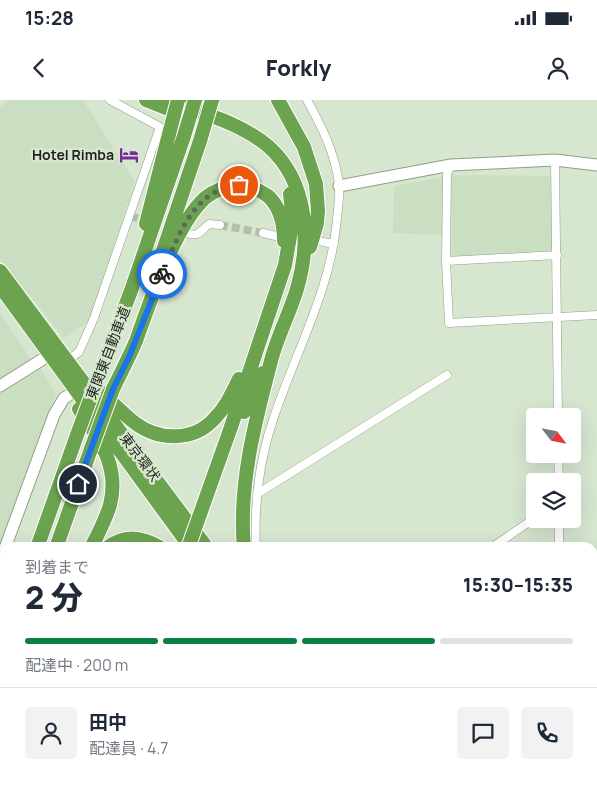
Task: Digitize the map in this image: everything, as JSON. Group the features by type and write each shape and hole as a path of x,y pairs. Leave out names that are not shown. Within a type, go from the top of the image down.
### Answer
{"highway":[{"path":"146,100 240,137 265,154 276,166 290,192 293,205 292,232 280,284 256,348 234,428 198,542"},
{"path":"166,100 244,130 270,148 280,159 295,184 304,216 304,246 297,289"},
{"path":"100,373 139,251 178,100"},
{"name":"東関東自動車道","path":"39,542 132,288 195,100"},
{"name":"東関東自動車道","path":"58,542 168,238 212,100"},
{"path":"244,542 244,507 254,432 273,354 297,289 317,222 318,199 313,172 304,148 278,100"},
{"path":"113,389 129,357 157,286 187,220 206,198 216,191 228,186 250,187 261,191 270,198 277,208 282,218 284,230 280,284"},
{"name":"東京環状","path":"0,271 203,542"},
{"name":"東京環状","path":"0,286 185,542"},
{"path":"22,316 43,359 104,449 111,465 112,489 110,507 94,542"},
{"path":"71,364 135,423 148,431 175,437 202,430 214,420 225,406 256,348"},
{"path":"191,542 234,428 273,354"},
{"path":"116,542 120,539 140,538 148,542"}],"street":[{"path":"71,364 79,352 94,318 160,127 110,100"},
{"path":"256,542 257,494 264,450 273,419 323,289 334,244 339,186 334,159 330,146 307,100"},
{"path":"339,186 451,166 555,160 597,165"},
{"path":"555,160 558,408"},
{"path":"451,166 447,174 446,261 450,323 597,315"},
{"path":"186,233 194,235 202,232 209,224 220,225"},
{"path":"263,233 276,236"},
{"path":"323,242 334,244"},
{"path":"446,261 557,255"},
{"path":"0,386 43,359"},
{"path":"257,494 447,375"},
{"path":"7,542 54,415 64,398 68,395"},
{"path":"500,542 526,524"},
{"path":"559,528 559,542"}],"shaded area":[{"path":"9,100 83,100 135,182 89,321 64,338 0,259 0,108"},
{"path":"451,175 552,176 552,252 452,257"},
{"path":"443,177 445,235 393,233 394,186"},
{"path":"0,313 31,359 0,378"},
{"path":"40,368 56,393 2,542 0,542 0,392"}],"tunnel":[{"path":"130,216 174,229"},
{"path":"220,225 263,233"}],"way so far":[{"path":"162,274 187,220 196,208 216,191 228,186 239,185"}],"place":[{"name":"Hotel Rimba","path":"129,155"}],"route":[{"path":"78,484 113,389 129,357 162,274"}]}
